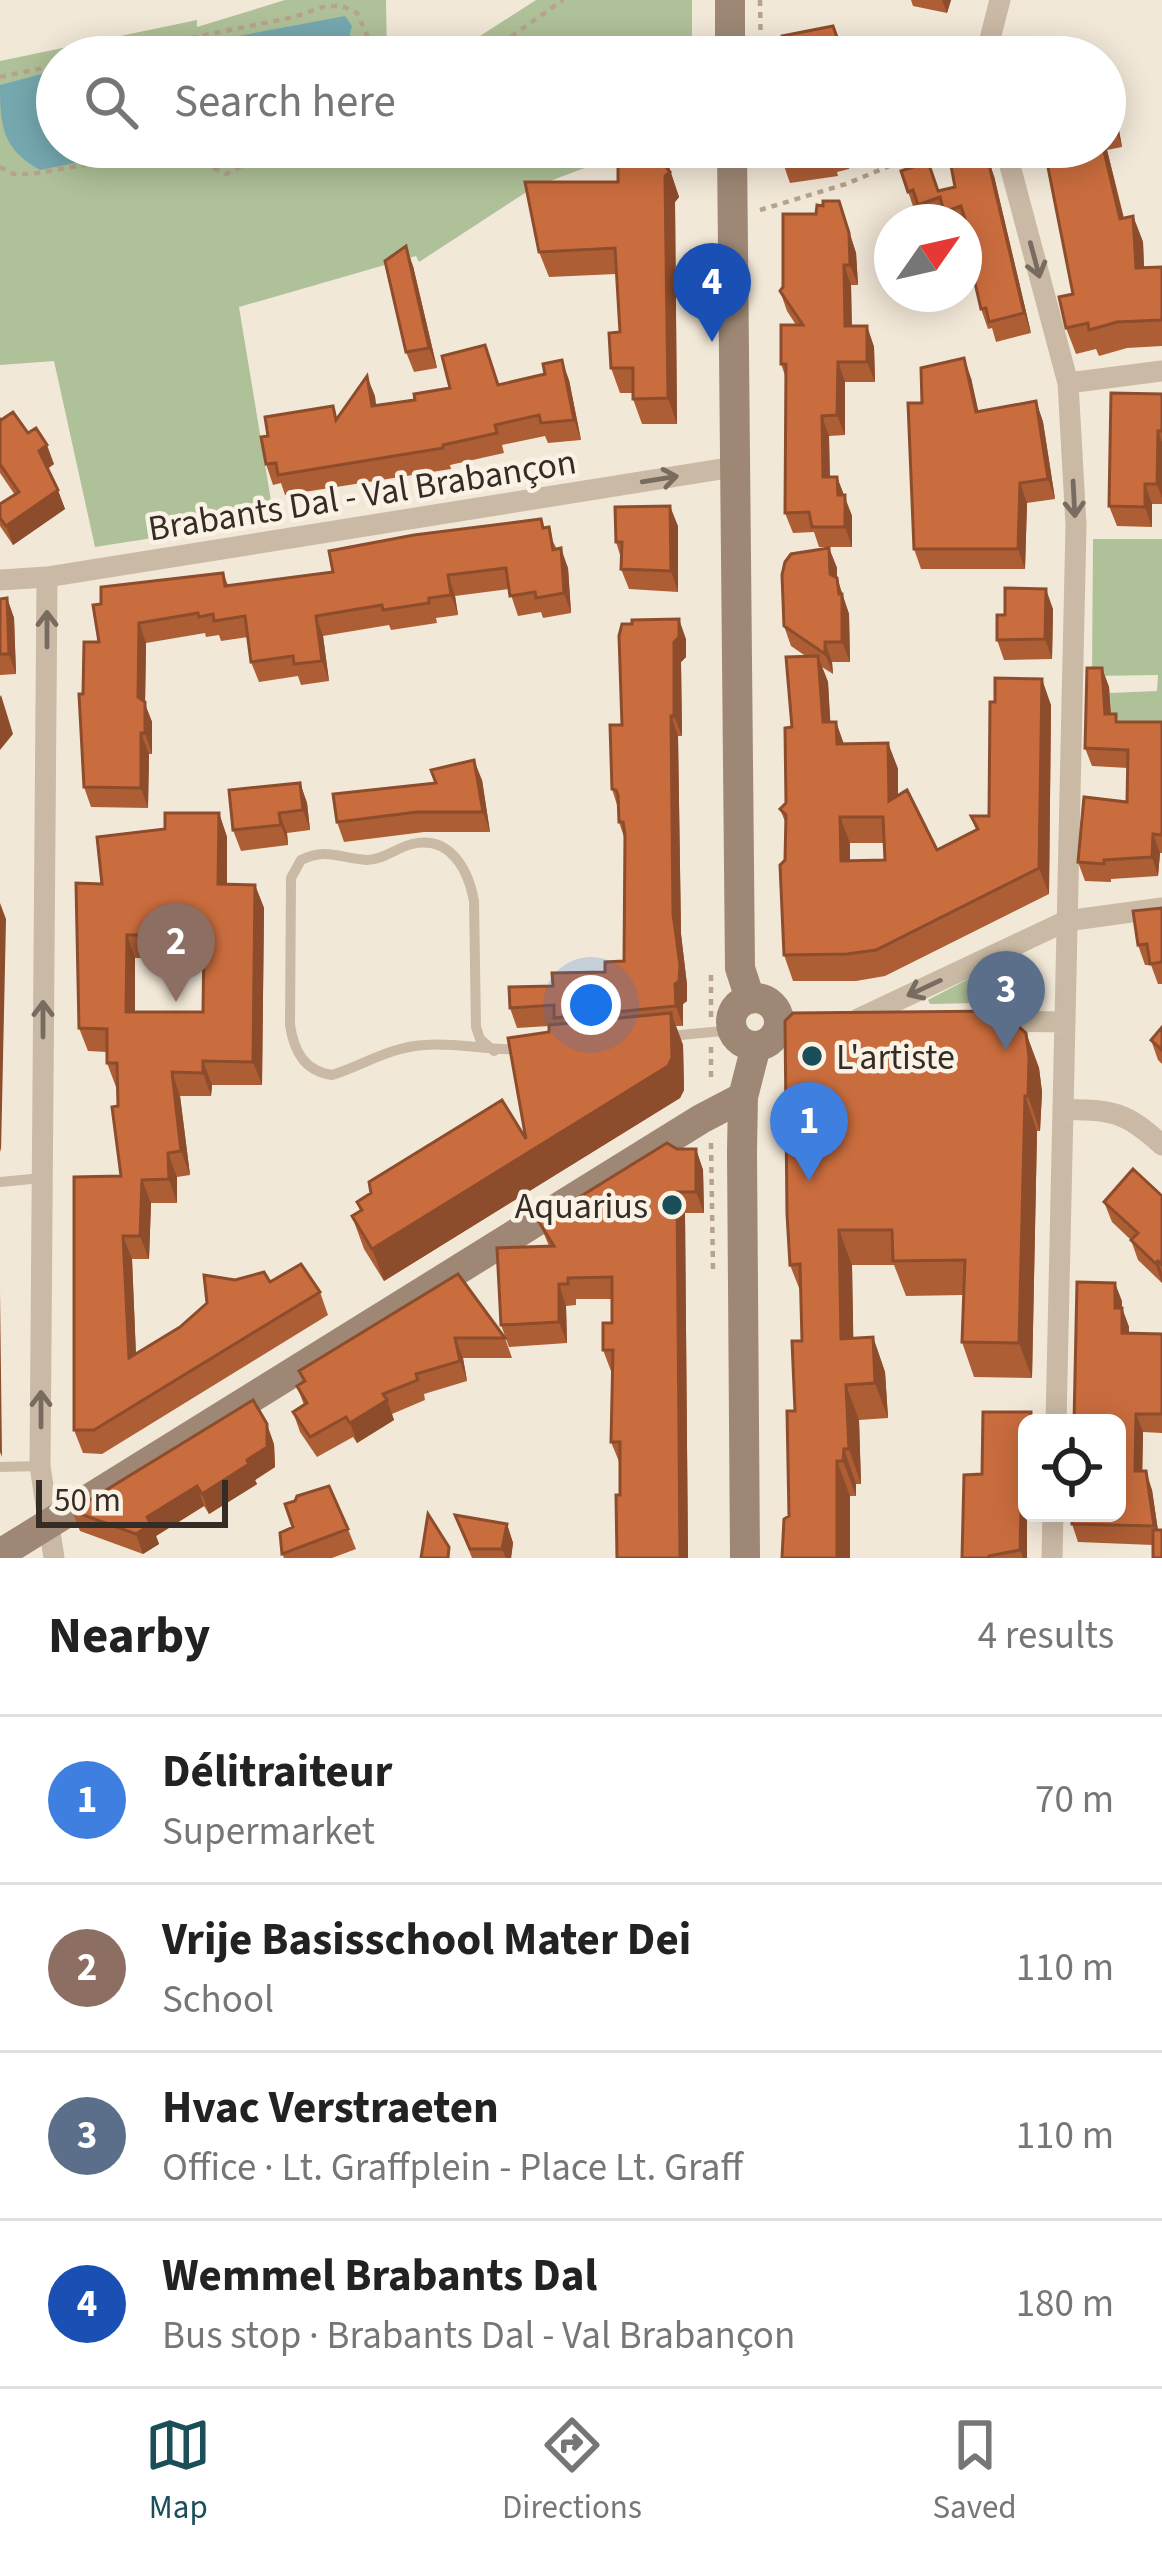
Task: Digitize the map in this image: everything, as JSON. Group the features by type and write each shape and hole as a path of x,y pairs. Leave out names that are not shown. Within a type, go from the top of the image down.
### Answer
{"street":[{"path":"730,0 730,36"},
{"path":"992,36 1000,0"},
{"path":"732,168 740,968 750,999"},
{"path":"1011,168 1068,382 1076,525 1056,1414"},
{"path":"1068,382 1162,371"},
{"name":"Brabants Dal - Val Brabançon","path":"0,580 47,577 734,467"},
{"path":"47,577 40,1466 54,1558"},
{"path":"900,1019 848,1019 1066,921 1162,908"},
{"path":"744,1038 775,1035 790,1021 772,1005 750,999"},
{"path":"746,1558 744,1038 733,1013 750,999"},
{"path":"964,1021 1065,1022"},
{"path":"0,1554 743,1096"},
{"path":"1064,1110 1107,1109 1134,1120 1162,1145"},
{"path":"1052,1558 1053,1522"}],"lane":[{"path":"494,1051 476,1028 474,901 455,855 446,848 415,843 370,860 338,853 301,860 291,878 290,1025 293,1044 308,1066 332,1075 419,1045 494,1051 529,1048"},
{"path":"652,1038 744,1038"},
{"path":"0,1182 42,1178"},
{"path":"0,1467 40,1466"}],"path":[{"path":"512,36 563,0"},
{"path":"760,0 760,36"},
{"path":"200,36 331,5 357,14 367,36"},
{"path":"0,77 36,69"},
{"path":"0,167 14,174 66,168"},
{"path":"732,212 768,210 803,200 882,168"},
{"path":"1000,953 1006,1021"}],"green space":[{"path":"285,0 386,0 387,36 120,36 197,20 197,27"},
{"path":"536,0 692,0 692,36 480,36"},
{"path":"36,54 36,168 584,168 534,187 419,262 416,256 239,307 274,519 95,547 54,361 0,365 0,61"},
{"path":"1093,539 1162,539 1162,741 1111,728 1110,693 1157,691 1158,675 1092,676"},
{"path":"1020,952 1027,957 1026,1002 930,1004 928,1000"}],"water":[{"path":"345,16 352,26 350,36 239,36"},
{"path":"36,76 36,168 6,135 0,85"}],"building":[{"path":"833,26 837,36 782,36"},
{"path":"618,168 667,168 670,172 665,176 668,398 633,399 633,368 611,368 609,333 620,332 615,248 539,252 525,182 618,182"},
{"path":"930,168 938,191 955,187 951,168 990,168 1024,313 989,322 986,308 982,309 982,204 942,204 940,197 918,204 901,171"},
{"path":"1048,168 1108,168 1120,219 1133,216 1136,268 1162,267 1162,320 1117,322 1089,330 1088,323 1066,328 1059,297 1073,294"},
{"path":"823,201 839,201 849,233 850,265 844,265 845,326 867,326 867,362 838,362 837,415 822,416 823,477 837,477 838,495 845,495 845,527 812,527 809,512 785,513 786,364 781,364 781,325 803,325 780,291 783,214 816,214"},
{"path":"406,246 429,348 406,352 385,261"},
{"path":"485,345 498,385 545,374 543,364 562,360 574,420 541,423 539,415 495,425 497,433 443,448 278,475 276,463 266,464 261,437 268,436 265,417 333,406 336,420 367,376 372,406 415,400 414,394 450,388 442,356"},
{"path":"964,358 976,412 1036,401 1048,479 1020,483 1018,549 914,549 908,403 922,403 921,368"},
{"path":"1111,393 1162,394 1157,484 1145,484 1145,507 1109,506"},
{"path":"13,412 28,433 36,428 47,445 39,451 58,490 6,526 0,518 0,504 19,492 0,464 0,419"},
{"path":"670,506 671,571 621,569 615,507"},
{"path":"541,519 543,528 549,527 553,550 561,548 564,593 510,596 506,568 448,575 451,595 429,598 429,603 316,616 322,661 294,664 293,656 251,662 245,616 214,621 213,614 199,617 198,613 139,623 138,697 145,702 141,788 84,787 79,694 83,694 84,642 99,642 93,605 101,604 101,587 223,573 225,586 333,572 329,551"},
{"path":"829,548 830,574 837,578 842,594 842,642 825,642 825,654 784,626 782,575 791,554"},
{"path":"1005,588 1046,589 1045,639 997,640 997,615 1005,615"},
{"path":"7,598 9,654 0,654 0,599"},
{"path":"679,619 671,716 673,914 680,965 676,1006 554,1018 554,1005 510,1008 509,987 553,986 552,973 605,972 605,962 624,961 625,835 623,822 619,822 618,795 612,789 610,725 622,725 619,636 622,624 632,624 632,620"},
{"path":"818,656 823,722 836,722 837,744 888,743 889,801 907,790 937,850 978,829 971,816 989,816 990,702 995,702 995,678 1042,679 1039,868 876,950 784,955 780,865 785,860 786,815 780,809 786,803 785,728 792,727 786,657","holes":["840,817 883,817 885,860 841,861"]},
{"path":"1087,668 1102,668 1105,714 1116,714 1116,722 1162,722 1162,835 1153,834 1152,857 1104,860 1104,864 1078,862 1084,797 1127,802 1128,750 1085,748"},
{"path":"474,760 483,812 417,812 337,822 333,794 436,783 431,770"},
{"path":"300,783 303,810 279,813 281,825 233,830 229,790"},
{"path":"165,813 219,813 218,884 255,885 253,1062 203,1061 203,1073 172,1072 181,1151 168,1153 169,1179 142,1180 140,1236 123,1236 129,1358 180,1327 207,1303 204,1275 235,1280 264,1272 270,1282 301,1264 320,1292 94,1430 74,1430 74,1177 121,1176 112,1107 118,1106 117,1063 107,1063 107,1029 79,1028 76,883 102,884 97,837 165,829","holes":["127,935 204,935 203,1012 126,1012"]},
{"path":"1162,908 1162,962 1150,964 1147,944 1138,945 1133,911"},
{"path":"1001,1011 1026,1033 1029,1057 1019,1343 962,1342 965,1260 893,1261 892,1230 839,1230 841,1339 873,1337 875,1383 846,1385 849,1449 844,1449 843,1461 837,1461 837,1558 782,1558 784,1519 789,1516 787,1411 795,1411 792,1341 802,1341 800,1264 790,1265 787,1214 785,1021 793,1013"},
{"path":"671,1013 668,1066 372,1249 352,1216 362,1210 357,1202 371,1193 369,1182 502,1100 526,1139 508,1038 549,1032 549,1025"},
{"path":"1162,1027 1162,1050 1151,1040"},
{"path":"667,1143 677,1149 696,1149 696,1192 677,1192 680,1558 617,1558 620,1442 611,1442 613,1350 603,1350 603,1323 612,1323 612,1277 568,1278 568,1284 559,1284 559,1322 501,1325 497,1248 554,1246 539,1222"},
{"path":"1133,1169 1162,1196 1162,1265 1131,1240 1138,1233 1104,1202"},
{"path":"458,1274 505,1338 455,1338 460,1361 416,1374 418,1380 383,1394 387,1400 350,1423 346,1417 310,1437 293,1412 307,1403 297,1386 305,1381 299,1371"},
{"path":"1077,1282 1115,1283 1122,1333 1162,1334 1162,1414 1136,1414 1135,1471 1146,1471 1154,1526 1072,1524 1126,1522 1126,1414 1074,1414"},
{"path":"253,1400 267,1424 267,1447 202,1494 197,1486 147,1517 151,1524 136,1534 72,1511"},
{"path":"983,1412 1031,1412 1018,1414 1020,1550 989,1558 962,1558 964,1475 982,1474"},
{"path":"329,1486 348,1529 282,1554 280,1533 293,1527 285,1504"},
{"path":"428,1514 449,1547 448,1558 421,1558"},
{"path":"455,1515 507,1524 502,1549 470,1549"},
{"path":"1153,1530 1162,1530 1162,1558 1153,1558"}],"place":[{"name":"Wemmel Brabants Dal","path":"712,342"},
{"name":"Vrije Basisschool Mater Dei","path":"176,1002"},
{"name":"Hvac Verstraeten","path":"1006,1050"},
{"name":"L'artiste","path":"812,1056"},
{"name":"Délitraiteur","path":"809,1181"},
{"name":"Aquarius","path":"672,1205"}]}
